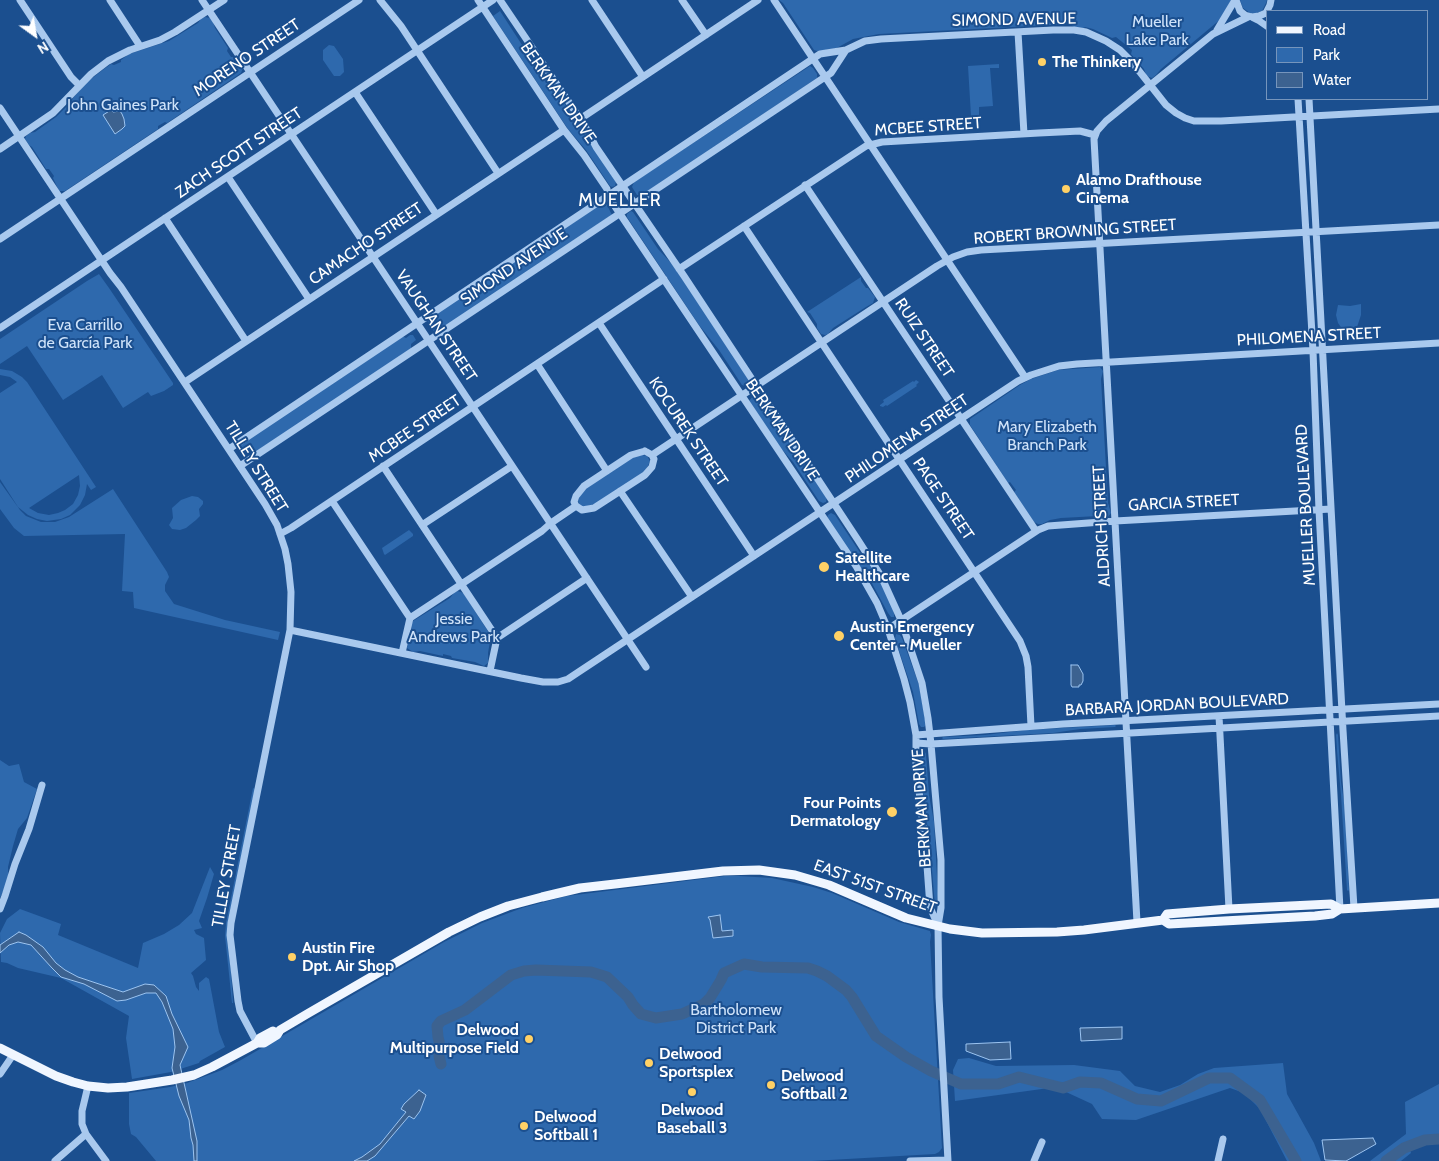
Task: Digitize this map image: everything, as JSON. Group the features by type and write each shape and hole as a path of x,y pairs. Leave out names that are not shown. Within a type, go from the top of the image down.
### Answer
{"main road":[{"name":"EAST 51ST STREET","path":"0,1048 56,1076 88,1086 127,1087 172,1080 212,1068 257,1043 264,1043 277,1035 280,1030 435,940 480,917 508,906 580,888 723,871 759,870 795,875 829,885 906,918 974,932 1021,933 1084,930 1163,920 1169,924 1332,914 1340,909 1439,904"},
{"name":"EAST 51ST STREET","path":"1163,920 1168,914 1229,909 1331,904 1340,909"}],"street":[{"path":"20,0 71,77 79,86"},
{"path":"110,0 140,46"},
{"name":"VAUGHAN STREET","path":"202,0 646,667"},
{"path":"0,149 53,113 96,69 108,60 140,46 160,40 224,0"},
{"name":"MORENO STREET","path":"0,239 359,0"},
{"path":"380,0 418,50 498,172"},
{"name":"BERKMAN DRIVE","path":"478,0 564,130 584,155 606,189 608,196 743,395 863,577 877,603 888,629 910,702 916,739 916,764 930,908 938,926"},
{"name":"ZACH SCOTT STREET","path":"0,328 493,0"},
{"name":"BERKMAN DRIVE","path":"500,0 878,571 901,620 922,683 931,744 941,860 941,908 938,926 940,1033 948,1160"},
{"path":"592,0 643,77"},
{"path":"682,0 706,35"},
{"path":"580,119 758,0"},
{"path":"774,0 1025,377"},
{"path":"1235,0 1240,11 1266,26"},
{"path":"1095,135 1106,121 1213,34 1224,21 1235,0"},
{"path":"1213,34 1250,17 1263,15 1266,12"},
{"name":"SIMOND AVENUE","path":"229,448 813,59 824,53 846,50 865,41 1053,30 1074,30 1093,34 1120,50 1132,62 1166,105 1176,113 1194,121 1439,109"},
{"path":"1018,32 1024,134"},
{"name":"SIMOND AVENUE","path":"240,466 825,77 834,70 846,50"},
{"path":"355,92 436,214"},
{"name":"MUELLER BOULEVARD","path":"1298,100 1313,351 1319,510 1340,909"},
{"name":"MUELLER BOULEVARD","path":"1309,100 1354,908"},
{"name":"TILLEY STREET","path":"0,108 229,448 269,510 280,534 290,578 290,630 230,935 240,1011 257,1043"},
{"name":"CAMACHO STREET","path":"185,382 498,172 564,130"},
{"name":"MCBEE STREET","path":"679,269 860,149 871,144 1024,134 1080,132 1095,135"},
{"name":"ALDRICH STREET","path":"1095,135 1137,922"},
{"path":"228,176 309,299"},
{"name":"RUIZ STREET","path":"806,185 1036,531"},
{"path":"165,218 246,341"},
{"name":"ROBERT BROWNING STREET","path":"576,506 574,502 578,491 607,471 635,453 645,451 652,455 948,260 967,252 1439,225"},
{"name":"PAGE STREET","path":"744,226 1020,640 1028,667 1031,726"},
{"name":"MCBEE STREET","path":"280,534 664,279"},
{"name":"KOCUREK STREET","path":"599,323 754,556"},
{"name":"PHILOMENA STREET","path":"290,630 543,682 558,682 574,675 628,640 1025,377 1059,366 1439,343"},
{"path":"537,364 607,471"},
{"path":"402,652 410,618 576,506 582,510 594,508 645,475 653,463 652,455"},
{"path":"384,466 497,638"},
{"path":"422,525 512,466"},
{"path":"620,491 692,597"},
{"path":"332,501 410,618"},
{"name":"GARCIA STREET","path":"888,629 1041,528 1054,525 1115,521 1332,509"},
{"path":"490,671 497,638 587,578"},
{"name":"BARBARA JORDAN BOULEVARD","path":"916,739 930,734 1031,726 1439,704"},
{"path":"1219,716 1229,909"},
{"name":"BARBARA JORDAN BOULEVARD","path":"916,739 931,744 1439,716"},
{"path":"0,908 6,896 42,785"},
{"path":"0,1074 13,1055"},
{"path":"88,1086 82,1111 82,1124 86,1134 106,1161"},
{"path":"55,1161 86,1134"},
{"path":"1218,1161 1223,1139"},
{"path":"1034,1161 1042,1142"},
{"path":"910,1161 948,1160"}],"green space":[{"name":"Mueller Lake Park","path":"779,0 1231,0 1222,18 1152,78 1146,75 1144,69 1131,54 1132,50 1116,37 1112,38 1093,29 1085,27 1082,29 1070,24 879,34 853,39 835,49 817,51 814,50 783,3"},
{"path":"1240,0 1267,0 1262,11 1254,14 1243,8"},
{"path":"500,11 580,126 616,182 615,186 610,186 586,150 568,129 493,16"},
{"name":"John Gaines Park","path":"205,17 210,18 213,22 231,57 234,57 241,64 243,68 241,73 167,123 165,122 158,126 158,129 65,191 59,191 53,178 54,176 49,169 46,169 29,145 25,139 26,136 56,117 87,82 111,64 114,65 121,62 129,54 169,41"},
{"path":"329,45 334,46 343,59 344,72 340,76 334,76 323,60 323,50"},
{"path":"999,64 999,68 990,68 993,106 979,107 979,115 971,116 968,66"},
{"path":"810,66 817,74 817,78 642,195 637,195 632,187 634,182"},
{"path":"604,202 612,215 435,333 427,320"},
{"path":"631,211 658,249 673,265 749,380 749,384 742,385 719,350 699,325 627,217 627,214"},
{"name":"Eva Carrillo de García Park","path":"99,274 173,383 164,391 151,396 148,392 123,408 102,375 63,400 27,346 0,364 0,339"},
{"path":"861,277 861,281 875,297 873,303 833,328 828,334 821,334 810,313 807,312"},
{"path":"1361,304 1361,315 1357,327 1351,333 1345,333 1338,323 1336,315 1338,305 1350,306"},
{"path":"413,335 416,340 411,344 411,349 254,453 251,452 244,455 238,446 402,336 406,338"},
{"name":"Mary Elizabeth Branch Park","path":"1100,367 1103,371 1101,379 1108,503 1111,513 1107,518 1098,516 1061,518 1038,524 1034,522 1014,492 1016,490 1010,482 1008,483 970,425 970,419 1031,379 1058,370"},
{"path":"0,369 12,371 27,382 96,487 91,490 87,484 85,495 80,505 70,515 61,519 47,521 28,515 18,507 0,479 0,393 17,382 10,377 0,375","holes":["79,475 80,486 73,504 65,510 49,515 38,513 29,508"]},
{"path":"916,380 919,382 917,386 887,406 880,406 884,402 883,400"},
{"path":"753,396 756,396 780,432 795,450 827,497 826,502 819,501 793,462 778,445 749,401"},
{"path":"642,455 647,456 650,461 643,473 598,503 584,507 580,506 578,501 582,491 630,458"},
{"path":"0,482 26,516 41,522 55,522 69,517 113,489 167,572 169,577 165,585 165,591 174,604 225,620 280,632 278,640 134,608 133,592 122,591 125,534 24,536 14,528 0,509"},
{"path":"192,496 198,497 203,501 199,509 200,516 186,528 180,530 172,529 169,525 173,518 172,508 181,500"},
{"path":"831,513 835,515 879,577 892,604 894,617 891,617 888,613 868,576 856,562 827,518"},
{"path":"409,530 413,536 384,554 382,548"},
{"name":"Jessie Andrews Park","path":"457,591 464,594 491,636 488,663 484,666 443,654 443,656 420,651 413,652 407,648 413,621 450,598"},
{"path":"896,634 902,638 919,685 926,725 924,727 921,727 919,724 913,692 895,639"},
{"path":"1115,725 1115,727 1053,733 942,738 1026,730"},
{"path":"1337,733 1345,808 1348,891 1337,751"},
{"path":"921,750 924,750 926,754 929,795 934,822 938,894 936,907 920,771 919,754"},
{"path":"0,760 9,766 19,764 24,782 37,789 27,818 18,829 8,867 8,881 0,898"},
{"path":"253,788 255,789 228,922 227,940 231,970 232,1003 225,936 226,923"},
{"path":"210,867 214,874 199,921 202,928 194,930 196,934 204,938 206,960 191,973 199,991 199,983 206,977 209,979 219,1032 225,1047 199,1063 171,1072 132,1079 126,1038 129,1016 61,978 1,962 0,933 7,919 20,909 61,924 58,935 138,968 143,943 179,925 192,913"},
{"name":"Bartholomew District Park","path":"725,876 772,878 813,887 832,893 899,922 930,931 942,1148 939,1152 935,1154 812,1161 156,1161 136,1137 131,1134 129,1124 129,1093 187,1083 222,1070 444,942 482,923 522,908 567,896"},
{"path":"969,1058 996,1066 1074,1065 1120,1071 1135,1086 1160,1092 1180,1085 1198,1074 1214,1068 1283,1063 1287,1094 1314,1143 1321,1161 1287,1161 1260,1109 1244,1093 1230,1088 1136,1120 1102,1119 1092,1104 1066,1092 1049,1088 955,1101 953,1070 958,1059"},
{"path":"1439,1084 1439,1134 1408,1142 1411,1153 1401,1161 1370,1161 1406,1134 1405,1102"}],"water":[{"path":"111,110 113,112 120,111 124,119 125,126 115,134 103,115"},
{"path":"1071,665 1078,665 1083,674 1083,681 1079,687 1072,687 1071,685"},
{"path":"720,915 722,931 733,930 733,936 713,938 708,917"},
{"path":"19,932 43,947 56,963 78,977 123,992 145,984 154,985 166,996 172,1014 188,1047 180,1065 197,1141 197,1161 194,1161 189,1120 179,1096 172,1068 175,1047 173,1029 162,1002 156,993 146,993 117,1001 84,984 61,977 31,945 18,942 9,945 0,953 0,945"},
{"path":"1122,1027 1122,1039 1081,1041 1080,1028"},
{"path":"1010,1042 1011,1059 990,1060 966,1051 966,1044"},
{"path":"419,1090 426,1095 420,1111 414,1119 409,1116 375,1156 367,1161 354,1161 380,1144 406,1112 401,1109 404,1104"},
{"path":"1373,1138 1376,1144 1346,1161 1325,1160 1322,1140"}],"waterway":[{"path":"441,1064 437,1026 441,1021 465,1010 511,975 524,971 591,972 607,977 628,997 641,1014 656,1018 682,1014 704,1004 710,998 724,973 744,964 762,967 808,968 827,976 846,990 876,1036 906,1057 931,1071 961,1084 998,1084 1019,1077 1063,1088 1080,1082 1101,1083 1137,1099 1161,1101 1209,1078 1230,1078 1260,1100 1296,1161"},
{"path":"1386,1161 1404,1148 1425,1140 1439,1139"}],"place":[{"name":"The Thinkery","path":"1042,62"},
{"name":"Alamo Drafthouse Cinema","path":"1066,189"},
{"name":"Satellite Healthcare","path":"824,567"},
{"name":"Austin Emergency Center - Mueller","path":"839,636"},
{"name":"Four Points Dermatology","path":"892,812"},
{"name":"Austin Fire Dpt. Air Shop","path":"292,957"},
{"name":"Delwood Multipurpose Field","path":"529,1039"},
{"name":"Delwood Sportsplex","path":"649,1063"},
{"name":"Delwood Softball 2","path":"771,1085"},
{"name":"Delwood Baseball 3","path":"692,1092"},
{"name":"Delwood Softball 1","path":"524,1126"}],"district":[{"name":"MUELLER","path":"620,201"}]}
